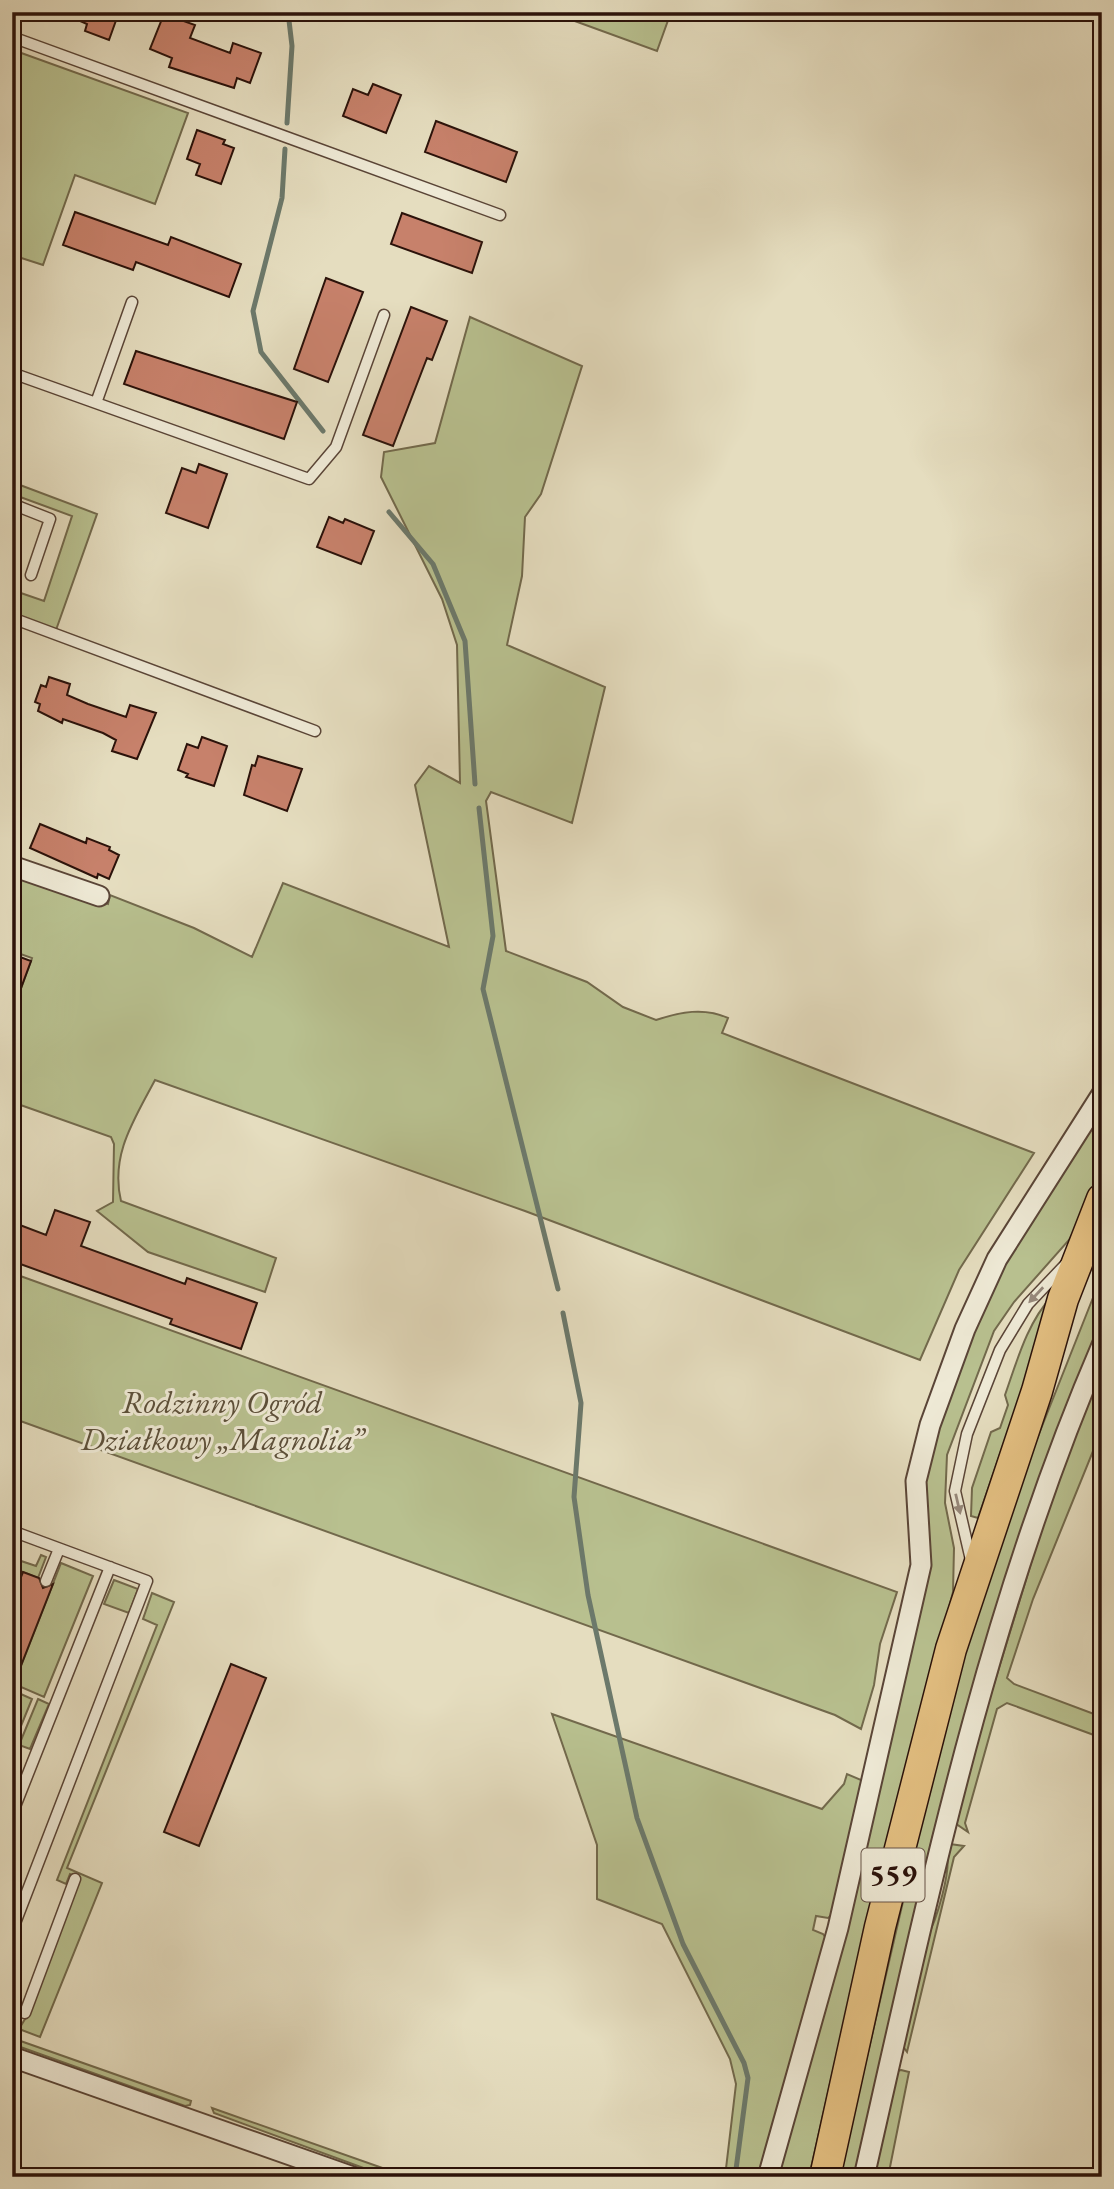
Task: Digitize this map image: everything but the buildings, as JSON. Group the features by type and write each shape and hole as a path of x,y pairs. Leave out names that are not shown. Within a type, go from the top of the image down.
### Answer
{"main road":[{"name":"559","path":"825,2177 880,1927 918,1771 974,1577 1037,1391 1063,1298 1092,1249 1102,1199"}],"street":[{"path":"12,866 99,897"},
{"path":"768,2177 838,1927 921,1565 916,1481 928,1432 965,1329 998,1259 1102,1094"},
{"path":"864,2177 961,1761 1057,1454 1102,1345"},
{"path":"12,2057 353,2177"}],"lane":[{"path":"12,37 500,215"},
{"path":"96,403 132,302"},
{"path":"12,373 309,479 336,447 384,315"},
{"path":"12,504 50,519 31,575"},
{"path":"12,618 315,731"},
{"path":"974,1577 955,1491 967,1434 1000,1350 1028,1304 1092,1249"},
{"path":"12,1531 148,1581 12,1931"},
{"path":"46,1581 59,1549"},
{"path":"12,1814 110,1567"},
{"path":"12,2008 25,2013 75,1878"}],"green space":[{"path":"550,12 671,12 657,51"},
{"path":"13,50 188,113 155,204 75,175 43,265 12,255"},
{"path":"470,317 582,366 541,494 525,517 522,576 507,645 605,687 572,823 491,792 486,801 506,951 587,982 623,1007 656,1020 692,1012 728,1018 722,1033 1034,1153 959,1270 920,1360 525,1211 155,1080 132,1124 121,1153 118,1184 121,1201 276,1258 265,1292 148,1252 97,1211 113,1202 114,1144 111,1137 12,1102 12,992 19,994 32,958 12,951 12,871 108,904 110,895 194,928 252,957 283,883 449,947 415,785 429,766 460,783 457,645 442,599 381,477 384,452 435,443"},
{"path":"12,482 97,514 56,630 12,614 12,590 44,601 72,516 12,494"},
{"path":"1102,1107 1102,1171 1084,1215 1069,1240 1014,1302 994,1331 947,1455 945,1503 954,1548 953,1592 865,1929 809,2177 775,2177 859,1877 924,1496 926,1457 971,1334 1003,1265"},
{"name":"Rodzinny Ogród Działkowy „Magnolia”","path":"12,1273 897,1592 880,1644 874,1685 861,1729 835,1715 12,1418"},
{"path":"1102,1275 1102,1328 1083,1370 955,1753 932,1839 857,2177 839,2177 948,1708 1012,1502"},
{"path":"1052,1296 1054,1297 978,1518 971,1516 972,1488 991,1432 1000,1428 1008,1405 1005,1395 1029,1330"},
{"path":"1102,1365 1102,1429 1033,1599 1007,1678 1014,1684 1102,1717 1102,1738 1007,1703 997,1709 965,1823 968,1832 952,1821 1052,1495"},
{"path":"41,1555 46,1557 38,1578 23,1572 15,1593 12,1592 12,1558 36,1566"},
{"path":"61,1563 93,1576 44,1697 14,1684"},
{"path":"114,1580 138,1589 129,1613 104,1604"},
{"path":"152,1593 174,1602 67,1868 102,1883 40,2037 19,2029 28,2014 80,1878 70,1874 66,1884 57,1880 157,1625 143,1619"},
{"path":"12,1690 32,1699 12,1748"},
{"path":"38,1699 49,1704 30,1749 19,1745"},
{"path":"552,1714 822,1809 844,1784 847,1774 861,1780 863,1786 834,1913 828,1918 816,1916 813,1930 823,1934 828,1941 760,2177 725,2177 736,2084 730,2059 662,1924 597,1899 597,1845"},
{"path":"950,1844 964,1846 954,1857 907,2052 902,2045 926,1939 942,1895 948,1858 946,1849"},
{"path":"12,2038 191,2101 190,2105 185,2106 12,2044"},
{"path":"897,2071 909,2072 888,2177 872,2177"},
{"path":"212,2108 408,2177 388,2177 214,2113"}],"waterway":[{"path":"287,123 292,46 288,12"},
{"path":"285,149 282,198 253,311 261,352 323,431"},
{"path":"389,512 433,564 465,641 475,784"},
{"path":"479,808 493,936 483,989 558,1289"},
{"path":"563,1313 581,1403 574,1497 588,1595 637,1818 683,1944 744,2063 748,2078 735,2177"}]}
